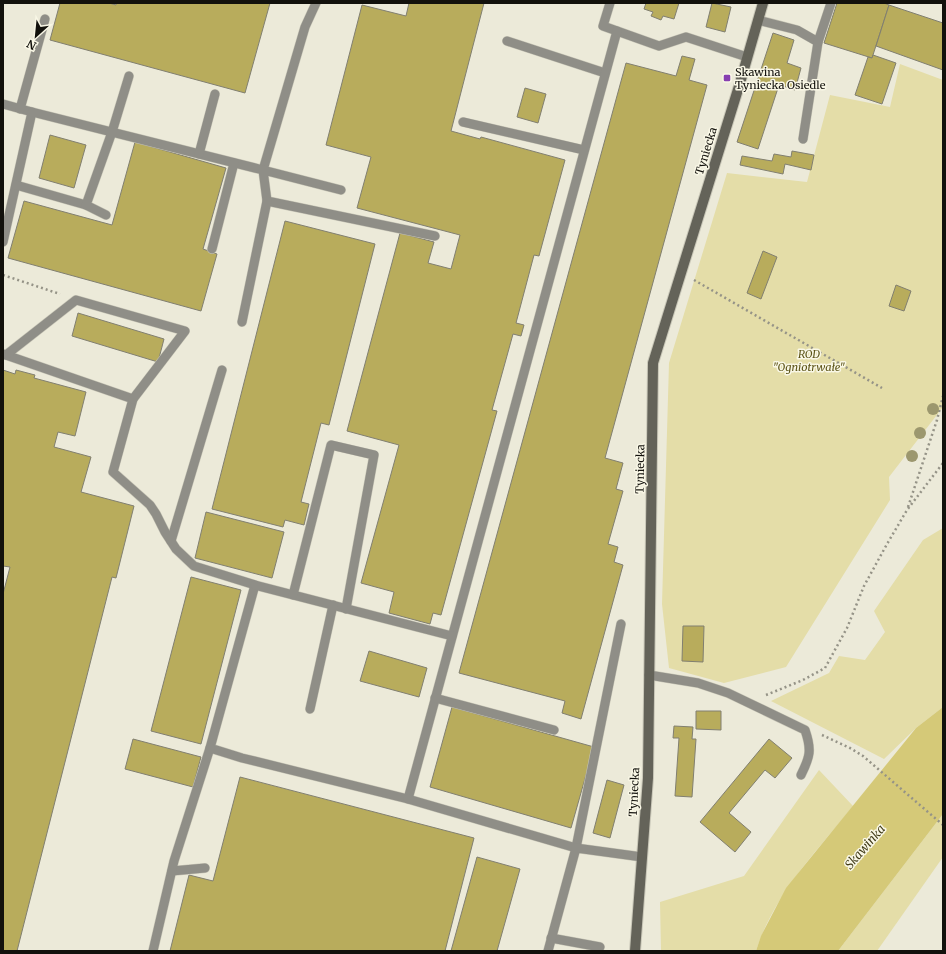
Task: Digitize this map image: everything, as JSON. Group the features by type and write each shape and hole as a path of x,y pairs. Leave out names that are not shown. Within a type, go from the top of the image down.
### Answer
{"street":[{"name":"Tyniecka","path":"635,951 648,778 653,363 763,3"}],"lane":[{"path":"242,322 267,201 263,170 305,27 316,3"},
{"path":"610,3 603,26 659,46 686,37 747,57"},
{"path":"803,139 818,42 831,3"},
{"path":"20,109 46,19"},
{"path":"758,20 797,30 818,42"},
{"path":"408,799 617,31"},
{"path":"507,42 605,73"},
{"path":"86,205 112,132 129,76"},
{"path":"199,154 215,94"},
{"path":"3,104 341,190"},
{"path":"3,242 32,112"},
{"path":"463,122 584,150"},
{"path":"212,249 234,163"},
{"path":"16,186 86,205 106,215"},
{"path":"267,201 435,236"},
{"path":"4,354 76,300 185,331 133,399 113,472 150,505 176,549 194,566 255,585 452,636"},
{"path":"4,354 133,399"},
{"path":"171,541 222,370"},
{"path":"293,595 331,445 374,455 346,609"},
{"path":"153,951 172,871 210,748 255,585"},
{"path":"310,709 333,606"},
{"path":"548,951 576,848 621,624"},
{"path":"649,675 698,683 728,693 805,730 810,743 809,760 801,775"},
{"path":"435,698 554,730"},
{"path":"210,748 242,758 408,799 576,848 642,857"},
{"path":"172,871 205,868"},
{"path":"551,938 600,947"}],"path":[{"path":"3,275 76,300"},
{"path":"690,278 882,388"},
{"path":"907,510 937,420 943,396"},
{"path":"746,702 779,690 825,668 847,628 864,586 886,544 907,510 943,463"},
{"path":"805,730 812,731 831,739 863,756 943,825"}],"green space":[{"name":"ROD \"Ogniotrwałe\"","path":"900,64 943,80 943,407 889,477 890,500 786,667 724,683 669,668 662,604 669,363 727,173 807,182 830,95 890,107"},
{"path":"943,528 943,707 916,728 884,759 771,701 829,673 839,656 865,660 885,632 874,611 923,540"},
{"path":"819,770 853,806 811,857 785,892 764,930 756,951 661,951 660,902 744,876"},
{"path":"943,814 943,857 877,951 838,951"}],"water":[{"name":"Skawinka","path":"943,707 943,814 838,951 756,951 761,936 786,888 916,728"}],"building":[{"path":"60,3 109,3 116,5 116,3 270,3 245,93 50,40"},
{"path":"409,3 484,3 451,131 480,139 481,137 565,160 539,256 534,255 516,323 524,325 521,336 513,334 492,410 497,411 441,615 433,613 430,624 389,613 394,592 361,583 399,445 347,431 400,233 434,242 428,263 451,269 460,235 357,208 371,157 326,145 362,5 406,16"},
{"path":"646,3 679,3 674,19 663,16 661,20 651,16 653,12 644,9"},
{"path":"712,3 731,7 725,32 706,27"},
{"path":"837,3 884,3 889,5 872,58 824,43"},
{"path":"889,5 943,23 943,70 876,46"},
{"path":"773,33 794,40 787,63 801,68 795,90 779,85 758,149 737,142"},
{"path":"873,55 896,63 882,104 855,95 868,57 872,58"},
{"path":"682,56 695,59 689,80 707,85 605,458 623,463 616,489 623,491 608,544 618,547 614,562 623,565 581,719 562,713 565,701 459,673 626,63 676,76"},
{"path":"525,88 546,94 538,123 517,117"},
{"path":"50,135 86,145 74,188 39,178"},
{"path":"135,142 226,168 203,249 217,254 201,311 8,258 24,201 112,225"},
{"path":"792,151 814,155 811,170 785,164 783,174 740,165 742,156 772,161 774,154 791,157"},
{"path":"285,221 375,244 329,425 321,423 301,502 309,504 304,525 285,520 283,527 212,509"},
{"path":"763,251 777,257 761,299 747,293"},
{"path":"896,285 911,291 904,311 889,306"},
{"path":"78,313 164,339 158,362 72,336"},
{"path":"3,370 15,374 16,370 35,375 34,378 86,392 75,436 58,432 54,447 91,457 81,492 134,506 116,578 112,577 17,951 3,951 3,594 10,567 3,566"},
{"path":"206,512 284,532 272,578 195,558"},
{"path":"191,577 241,590 201,744 151,731"},
{"path":"683,626 704,626 703,662 682,661"},
{"path":"369,651 427,668 419,697 360,681"},
{"path":"452,707 594,747 571,828 430,787"},
{"path":"696,711 721,711 721,730 696,729"},
{"path":"674,726 693,727 692,739 696,739 692,797 675,796 679,738 673,738"},
{"path":"133,739 201,757 193,787 125,769"},
{"path":"769,739 792,758 775,778 765,770 729,813 751,832 735,852 700,822"},
{"path":"240,777 474,838 445,951 170,951 189,875 213,881"},
{"path":"607,780 624,785 610,838 593,833"},
{"path":"477,857 520,869 497,951 451,951"}],"place":[{"name":"Skawina Tyniecka Osiedle","path":"727,78"}]}
